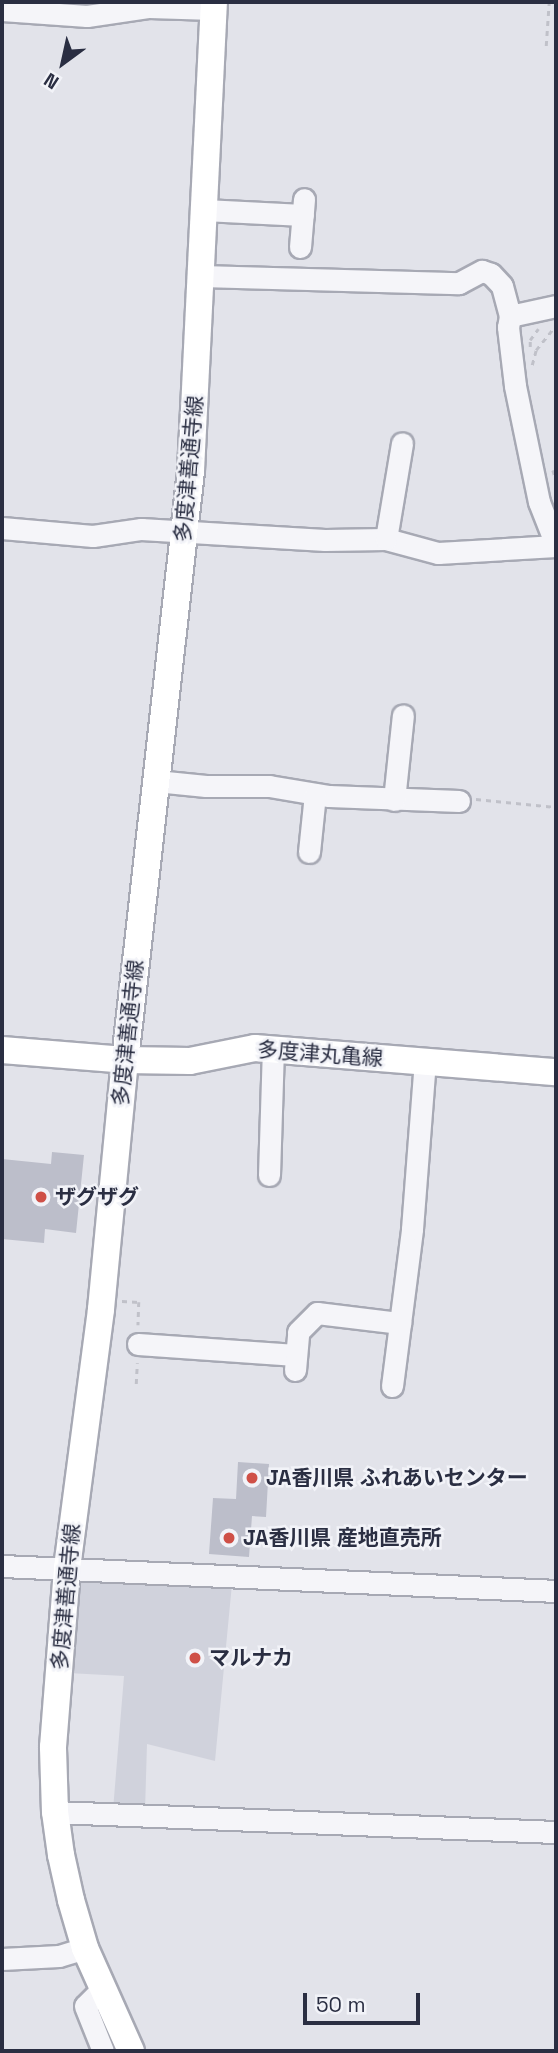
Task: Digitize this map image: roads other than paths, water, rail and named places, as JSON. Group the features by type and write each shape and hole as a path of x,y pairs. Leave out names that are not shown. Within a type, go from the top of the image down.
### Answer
{"main road":[{"name":"多度津善通寺線","path":"131,2051 85,1948 61,1855 55,1812 53,1747 67,1568 101,1309 125,1060 191,471 213,5"},
{"name":"多度津丸亀線","path":"2,1050 125,1060 191,1060 255,1048 556,1072"}],"street":[{"path":"2,10 87,16 149,7 213,5"},
{"path":"204,210 304,207 300,247"},
{"path":"2,528 93,536 141,529 325,540 386,539 438,553 556,545 536,489 515,386 508,327 510,316 502,286 491,274 482,271 459,282 201,276"},
{"path":"510,316 556,306"},
{"path":"386,539 403,491 402,443"},
{"path":"394,800 404,715"},
{"path":"156,781 206,786 270,786 314,794 394,800 459,800"},
{"path":"309,852 314,794"},
{"path":"269,1175 273,1049"},
{"path":"392,1386 412,1229 425,1061"},
{"path":"138,1344 296,1363 298,1332 317,1312 400,1323"},
{"path":"2,1566 556,1591"},
{"path":"55,1812 556,1832"},
{"path":"2,1959 60,1955 85,1948"},
{"path":"103,1988 85,2006 103,2051"}],"place":[{"name":"ザグザグ","path":"41,1197"},
{"name":"JA香川県 ふれあいセンター","path":"252,1478"},
{"name":"JA香川県 産地直売所","path":"229,1538"},
{"name":"マルナカ","path":"195,1658"}]}
